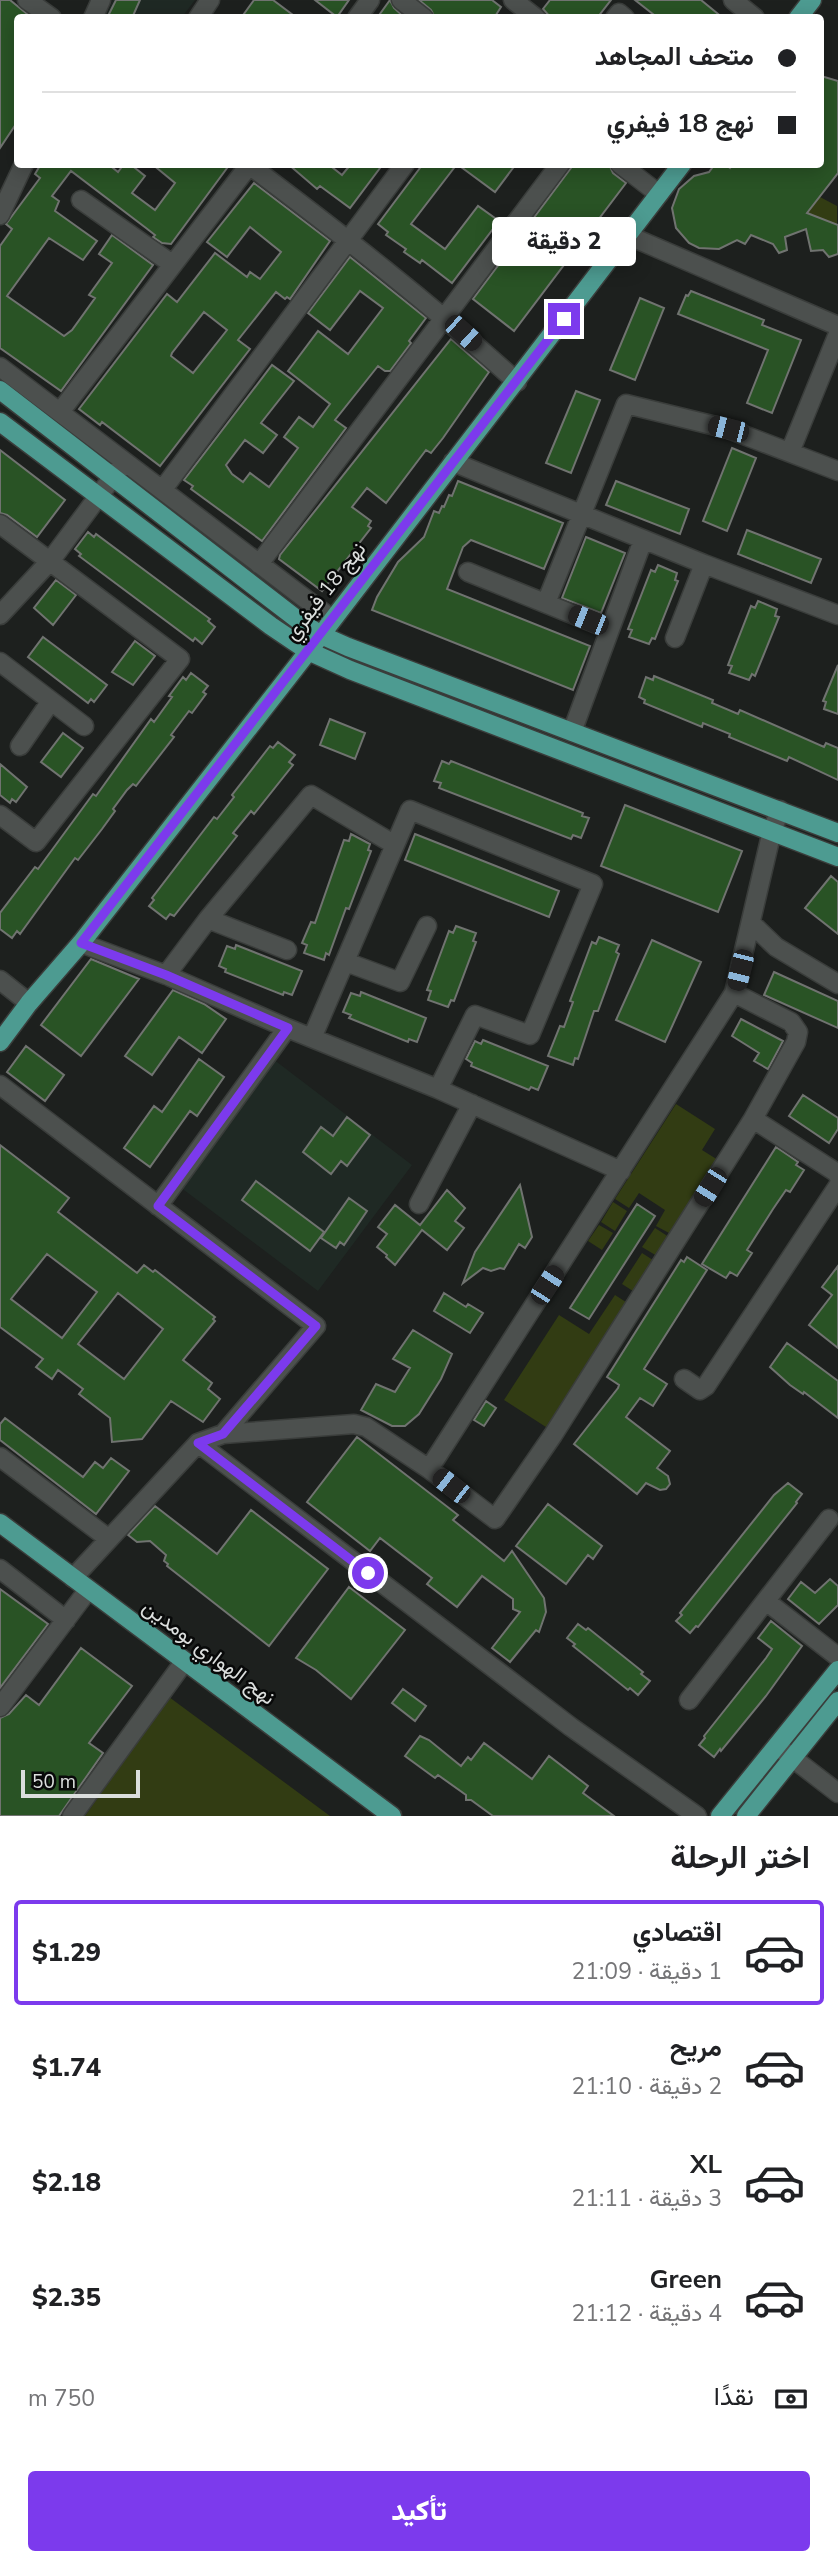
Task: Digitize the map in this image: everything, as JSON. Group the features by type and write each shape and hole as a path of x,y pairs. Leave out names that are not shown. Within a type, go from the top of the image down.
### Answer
{"main road":[{"path":"801,14 812,0"},
{"name":"نهج 18 فيفري","path":"0,1042 29,1003 81,943 321,635 678,168"},
{"path":"0,390 321,635 838,834"},
{"path":"0,422 260,618 308,651 350,670 838,858"},
{"name":"نهج الهواري بومدين","path":"0,1524 391,1816"},
{"path":"720,1816 838,1670"},
{"path":"749,1815 838,1701"}],"street":[{"path":"27,0 46,14"},
{"path":"401,0 419,14"},
{"path":"513,0 534,10"},
{"path":"733,0 750,14"},
{"path":"0,215 22,168"},
{"path":"60,412 247,168"},
{"path":"253,168 445,317 517,382"},
{"path":"163,489 402,168"},
{"path":"259,564 557,168"},
{"path":"625,168 659,194"},
{"path":"81,200 172,264"},
{"path":"627,235 838,327"},
{"path":"790,452 838,334"},
{"path":"0,367 332,619"},
{"path":"546,603 626,404 728,429 838,471"},
{"path":"0,615 51,560 125,460"},
{"path":"453,462 643,540 838,615"},
{"path":"0,524 180,659 36,842 0,815"},
{"path":"572,732 643,540"},
{"path":"675,639 704,564"},
{"path":"468,572 610,629"},
{"path":"0,662 84,726"},
{"path":"20,747 51,701"},
{"path":"166,975 208,919 311,795 395,845"},
{"path":"312,1038 410,810 593,884 530,1035 475,1015 438,1089"},
{"path":"429,1469 734,993 772,831 780,810"},
{"path":"208,919 287,950"},
{"path":"752,924 776,947 838,984"},
{"path":"346,962 400,982 426,926"},
{"path":"81,943 166,975 438,1089 621,1171"},
{"path":"0,980 29,1003"},
{"path":"73,1578 198,1443 223,1434 354,1424 366,1427 429,1469 495,1520 554,1435 753,1119 796,1042 798,1032 792,1022 734,993"},
{"path":"158,1206 288,1028"},
{"path":"0,1085 316,1326 223,1434"},
{"path":"419,1204 472,1104"},
{"path":"753,1119 837,1172 838,1176"},
{"path":"684,1379 700,1390 706,1386 838,1186"},
{"path":"198,1443 570,1727 696,1816"},
{"path":"0,1457 109,1539"},
{"path":"689,1700 829,1519"},
{"path":"0,1569 66,1620"},
{"path":"0,1707 88,1590"},
{"path":"766,1601 838,1657"},
{"path":"72,1816 184,1662"},
{"path":"777,1746 838,1793"}],"shaded area":[{"path":"113,0 195,0 184,14 107,14"},
{"path":"273,1059 412,1165 318,1291 180,1187"}],"green space":[{"path":"820,197 837,206 837,225 807,213"},
{"path":"676,1104 715,1129 702,1150 718,1160 671,1234 656,1226 665,1210 639,1193 629,1208 615,1199"},
{"path":"613,1202 627,1211 615,1231 601,1222"},
{"path":"599,1225 613,1233 602,1250 588,1241"},
{"path":"655,1228 669,1237 657,1256 642,1247"},
{"path":"642,1253 656,1262 636,1293 622,1284"},
{"path":"615,1295 629,1304 549,1429 504,1400 559,1315 589,1334"},
{"path":"169,1697 330,1816 85,1816"}],"building":[{"path":"0,0 10,0 27,14 14,14 14,127 0,148"},
{"path":"116,0 140,0 134,14 109,14"},
{"path":"254,0 273,0 292,14 244,14"},
{"path":"315,0 349,0 339,14 333,14"},
{"path":"390,0 401,14 380,14"},
{"path":"419,0 492,0 501,7 497,14 433,14"},
{"path":"550,0 611,0 600,14 547,14 543,9"},
{"path":"635,0 701,0 718,14 653,14"},
{"path":"824,77 838,81 838,173 807,213 838,225 838,254 829,257 823,250 811,251 806,229 785,237 787,250 779,253 773,244 751,235 745,244 737,240 719,249 699,248 689,243 676,228 672,208 679,189 694,176 709,172 712,168 824,168"},
{"path":"39,168 113,168 118,172 121,168 135,168 145,176 132,193 155,210 175,183 157,168 227,168 171,244 162,243 153,237 155,235 71,171 52,196 59,201 55,211 97,241 83,260 49,238 7,296 64,336 72,330 95,298 89,295 112,263 99,254 112,235 153,265 61,391 0,348 0,246 12,229 6,224 40,178 35,174"},
{"path":"293,168 333,168 342,175 348,168 380,168 350,208 320,186 317,189"},
{"path":"420,168 454,168 411,224 445,249 478,206 499,221 452,283 422,260 420,263 404,252 406,249 386,235 388,232 378,224"},
{"path":"462,168 513,168 495,192"},
{"path":"571,168 611,168 626,183 514,331 473,299"},
{"path":"254,183 330,241 290,299 285,299 276,292 238,340 250,349 160,466 102,422 100,425 79,409 167,294 177,302 215,253 247,277 250,272 260,279 281,252 250,227 227,257 207,242","holes":["204,312 227,330 193,373 171,356"]},
{"path":"350,257 426,318 390,371 378,366 335,420 346,428 262,541 191,489 193,486 184,480 272,365 294,381 261,423 277,435 263,453 245,440 226,465 232,474 243,482 250,473 269,487 298,448 284,437 299,417 313,427 330,404 288,371 318,331 348,354 383,308 360,291 330,330 308,313"},
{"path":"691,291 764,320 762,325 801,340 772,413 747,403 768,350 678,314 686,295"},
{"path":"640,298 664,308 635,380 610,370"},
{"path":"451,339 489,372 443,438 431,453 426,450 386,503 367,488 352,507 371,521 368,526 371,528 322,591 279,559 280,555"},
{"path":"576,391 600,400 571,473 546,463"},
{"path":"732,448 756,458 727,531 703,521"},
{"path":"0,450 65,500 37,537 7,515 0,513"},
{"path":"458,481 563,523 544,569 471,540 463,547 447,589 590,646 573,690 372,610 398,562 424,537 434,511 439,513 442,506 444,507"},
{"path":"616,481 689,509 680,534 606,505"},
{"path":"747,530 821,559 811,583 738,554"},
{"path":"88,532 94,537 96,534 210,619 208,621 215,627 202,644 195,638 193,641 79,556 81,554 75,549"},
{"path":"586,537 625,553 601,613 562,598"},
{"path":"658,565 677,573 675,580 678,581 655,639 652,638 649,644 629,637 632,630 628,629 651,570 655,572"},
{"path":"56,580 76,595 53,625 34,608"},
{"path":"758,601 777,609 775,616 779,617 755,676 752,674 749,680 729,673 732,666 728,665 751,606 755,608"},
{"path":"43,637 107,685 94,702 91,699 88,703 28,657"},
{"path":"135,641 155,656 133,685 112,672"},
{"path":"838,665 838,714 824,709 826,702 823,701"},
{"path":"191,673 208,686 203,692 206,694 192,713 189,711 171,735 174,737 136,786 133,784 127,790 102,829 78,860 75,858 20,934 17,931 12,938 0,929 0,913 35,867 38,869 93,794 96,796 151,719 154,722 183,677 186,680"},
{"path":"654,676 713,700 712,703 738,714 740,710 824,747 826,743 838,748 838,780 789,757 787,761 703,723 702,727 644,703 645,700 639,697 646,677 653,680"},
{"path":"330,719 365,733 355,759 320,745"},
{"path":"63,733 83,748 61,777 41,762"},
{"path":"278,742 295,755 289,762 293,765 254,814 251,811 233,833 237,836 174,916 170,914 166,919 149,906 154,900 152,898 214,817 217,819 270,746 273,748"},
{"path":"442,761 449,764 451,761 583,813 582,816 589,818 581,838 573,835 571,839 439,788 441,783 434,781"},
{"path":"0,764 27,787 16,802 12,799 10,803 0,795"},
{"path":"625,805 742,851 718,912 601,866"},
{"path":"351,834 370,844 368,850 371,851 349,909 346,908 329,955 326,953 324,960 304,953 307,945 302,943 311,922 315,923 344,840 349,841"},
{"path":"415,834 559,891 549,917 405,860"},
{"path":"831,876 838,882 838,934 805,908"},
{"path":"456,926 476,933 473,941 476,942 454,1001 451,1000 448,1007 428,1000 431,991 427,990 449,931 453,933"},
{"path":"599,937 619,945 616,952 619,954 598,1011 594,1011 578,1059 575,1058 573,1065 548,1056 560,1026 564,1027 573,1002 570,1001 592,942 596,944"},
{"path":"652,940 701,962 665,1042 616,1020"},
{"path":"236,945 302,971 292,995 284,992 283,995 225,972 226,969 219,966 227,946 235,949"},
{"path":"91,959 139,979 81,1056 41,1025"},
{"path":"774,972 838,1001 838,1028 764,995"},
{"path":"173,990 204,1004 226,1019 202,1053 179,1037 152,1075 125,1056"},
{"path":"361,992 426,1018 417,1042 409,1039 408,1042 349,1018 351,1015 343,1012 351,993 360,996"},
{"path":"741,1019 783,1041 768,1069 754,1061 759,1053 732,1036"},
{"path":"483,1040 548,1066 538,1090 531,1087 529,1090 471,1066 472,1063 466,1059 475,1041 481,1044"},
{"path":"26,1046 64,1075 45,1101 7,1072"},
{"path":"199,1059 224,1077 197,1116 190,1111 150,1167 124,1148 154,1106 162,1112"},
{"path":"803,1095 838,1118 838,1129 829,1143 789,1116"},
{"path":"347,1117 370,1135 347,1166 341,1161 331,1174 303,1152 321,1127 333,1136"},
{"path":"0,1145 69,1198 58,1212 137,1273 144,1265 153,1272 155,1270 215,1317 215,1321 183,1360 212,1383 208,1389 220,1399 203,1422 171,1401 142,1439 112,1442 110,1418 79,1394 83,1389 58,1370 52,1379 36,1367 43,1359 0,1327","holes":["47,1254 97,1292 62,1338 11,1299","118,1293 163,1329 124,1379 78,1344"]},
{"path":"776,1147 798,1162 796,1165 804,1170 790,1192 786,1190 747,1250 752,1253 737,1276 730,1272 726,1278 702,1264"},
{"path":"256,1181 324,1232 310,1251 242,1200"},
{"path":"520,1185 532,1237 525,1248 519,1244 504,1269 491,1271 483,1268 463,1283 475,1252"},
{"path":"447,1190 465,1208 455,1221 464,1228 447,1250 422,1230 395,1265 377,1247 387,1234 378,1227 395,1205 420,1225"},
{"path":"349,1198 367,1211 344,1245 340,1242 336,1248 321,1238"},
{"path":"637,1204 655,1216 589,1319 570,1308"},
{"path":"687,1257 707,1270 644,1369 667,1384 653,1406 640,1398 626,1417 670,1451 657,1468 668,1476 670,1484 666,1489 660,1490 646,1483 637,1494 574,1444 618,1388 619,1385 607,1377 681,1260 684,1262"},
{"path":"838,1266 838,1348 809,1325 832,1295 822,1287"},
{"path":"444,1293 466,1307 468,1304 483,1313 470,1333 434,1311"},
{"path":"413,1330 452,1354 441,1379 419,1414 405,1426 392,1426 361,1410 376,1384 395,1392 410,1368 393,1359"},
{"path":"787,1343 838,1381 838,1418 804,1392 803,1394 790,1385 770,1367"},
{"path":"486,1401 496,1408 484,1426 474,1420"},
{"path":"5,1418 83,1477 95,1462 103,1468 111,1458 129,1471 96,1514 0,1440 0,1424"},
{"path":"357,1437 458,1515 453,1520 504,1561 512,1551 544,1598 546,1612 539,1632 536,1630 510,1662 492,1648 520,1612 513,1609 513,1599 482,1576 457,1607 427,1584 432,1578 380,1538 370,1551 307,1502"},
{"path":"788,1483 802,1494 797,1503 698,1627 690,1633 676,1621 682,1615 680,1613 774,1495"},
{"path":"548,1504 602,1546 593,1559 588,1555 566,1584 516,1546"},
{"path":"155,1506 217,1554 251,1510 328,1569 269,1646 167,1566 164,1561 166,1555 150,1541 137,1542 128,1535"},
{"path":"830,1579 838,1586 838,1605 819,1624 788,1599 801,1582 815,1593"},
{"path":"349,1587 405,1630 351,1699 316,1670 296,1658"},
{"path":"0,1589 48,1624 0,1688"},
{"path":"771,1621 802,1646 766,1696 714,1757 699,1745 772,1649 758,1638"},
{"path":"578,1624 586,1630 588,1628 643,1672 641,1674 650,1681 638,1695 573,1646 575,1644 567,1638"},
{"path":"81,1648 132,1686 89,1743 103,1753 59,1816 0,1816 0,1718 9,1714 26,1695 39,1705"},
{"path":"403,1689 426,1706 415,1721 392,1703"},
{"path":"420,1736 461,1766 468,1757 471,1760 484,1743 532,1779 549,1756 588,1786 583,1793 614,1816 493,1816 471,1800 466,1800 466,1795 438,1775 435,1778 405,1756"}],"route":[{"path":"368,1573 198,1443 223,1434 316,1326 158,1206 288,1028 166,975 81,943 564,319"}]}
